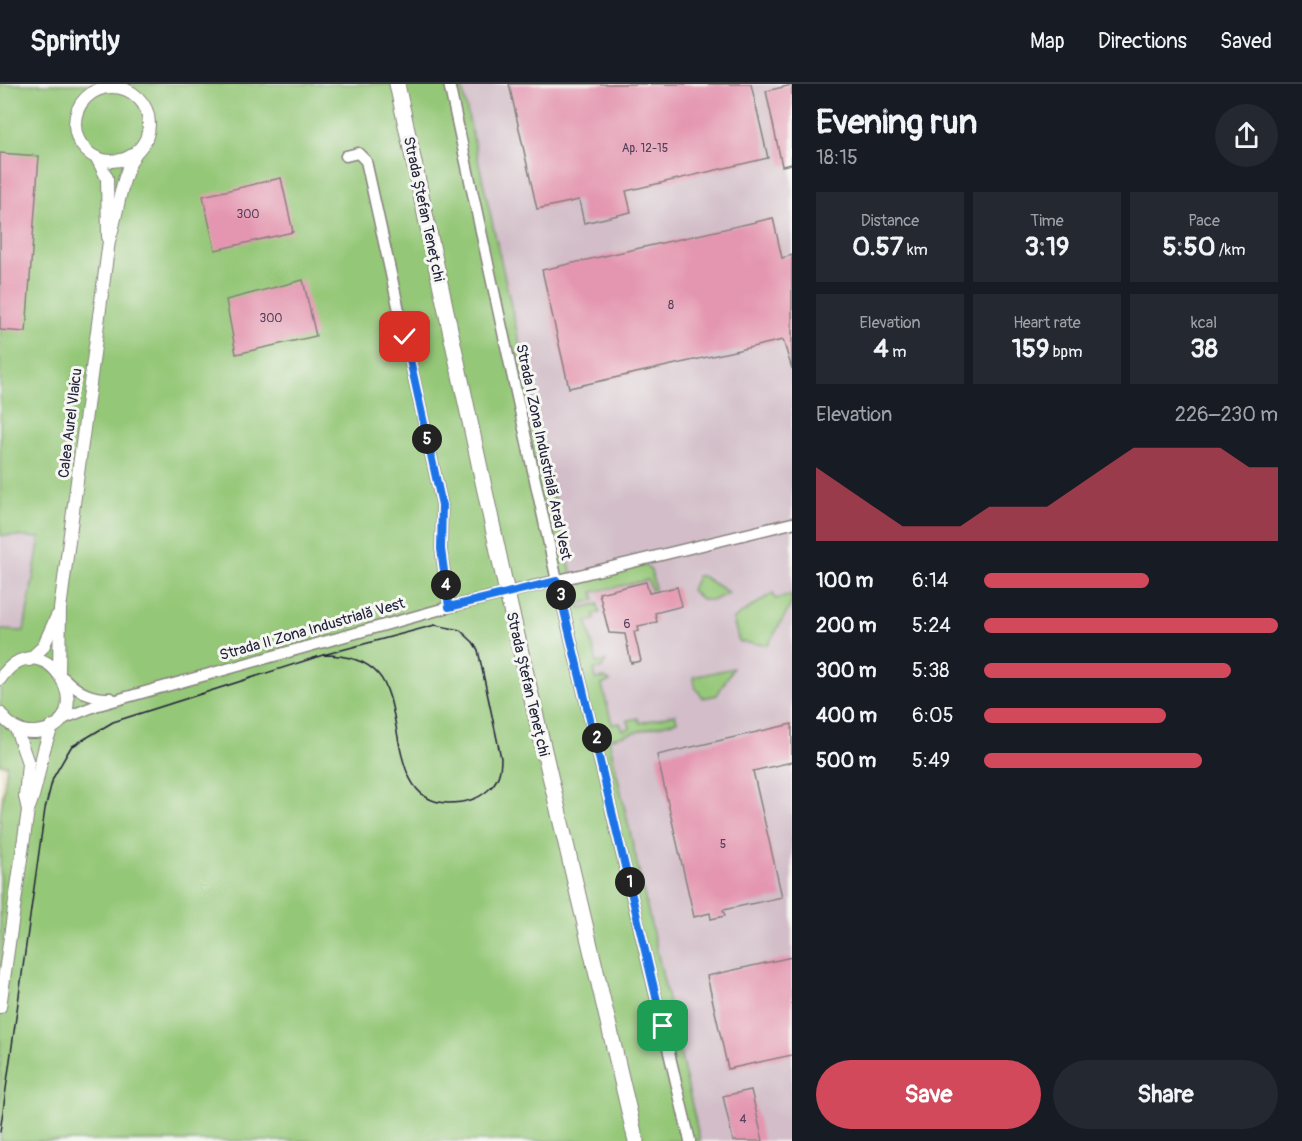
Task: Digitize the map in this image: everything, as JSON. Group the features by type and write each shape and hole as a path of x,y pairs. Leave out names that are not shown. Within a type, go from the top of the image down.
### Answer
{"highway":[{"name":"Strada Ștefan Tenețchi","path":"397,84 507,593 636,1141"}],"main road":[{"path":"109,241 118,213 126,172 144,143 149,124 139,84"},
{"path":"109,241 107,178 97,158 80,142 76,119 86,98 110,86 126,90 143,104"},
{"path":"97,158 117,161 137,151"},
{"name":"Calea Aurel Vlaicu","path":"0,1007 28,810 33,797 41,754 68,701 62,675 60,609 109,241"},
{"name":"Calea Aurel Vlaicu","path":"0,680 17,663 29,660 43,647 60,609"},
{"path":"29,660 48,663 62,675"},
{"name":"Calea Aurel Vlaicu","path":"0,713 16,729 26,749 28,763 25,797 28,810"},
{"path":"16,729 29,733 42,731 56,723"}],"street":[{"name":"Strada I Zona Industrială Arad Vest","path":"449,84 557,581 690,1141"},
{"path":"346,156 362,154 369,172 442,505 441,549 449,607"},
{"name":"Strada II Zona Industrială Vest","path":"56,723 86,709 449,607 792,523"},
{"name":"Strada II Zona Industrială Vest","path":"62,675 77,691 88,696 101,699 126,698"}],"shaded area":[{"path":"461,84 792,84 792,1141 700,1141"},
{"path":"0,535 40,537 24,632 0,630"}],"green space":[{"path":"0,84 461,84 573,580 644,564 651,570 655,589 651,590 648,580 593,592 595,600 579,604 580,608 598,604 600,613 594,614 595,620 587,622 597,663 606,661 601,669 594,669 596,679 605,678 610,681 602,685 612,724 620,723 623,730 630,728 628,720 638,718 640,723 675,714 677,721 609,739 700,1141 0,1141 0,817 7,765 0,764 0,630 24,631 40,538 0,535"},
{"path":"697,576 702,576 729,593 714,600 702,600 691,590"},
{"path":"773,593 775,599 792,595 792,603 768,645 739,642 733,619"},
{"path":"733,668 717,695 703,698 695,687 693,677"}],"building":[{"path":"509,84 751,84 768,158 626,191 631,212 584,223 579,200 537,209"},
{"path":"792,85 792,164 782,166 766,91"},
{"path":"0,153 39,156 26,332 0,330"},
{"path":"281,178 293,232 215,250 203,196"},
{"path":"773,218 782,258 792,255 792,369 783,340 569,388 542,270"},
{"path":"303,280 316,336 236,354 226,300"},
{"path":"646,582 649,593 677,587 682,606 655,613 657,622 638,626 639,631 634,632 641,661 631,663 625,634 609,633 599,593"},
{"path":"792,724 792,762 753,771 782,897 723,910 725,916 711,919 710,913 694,917 657,755"},
{"path":"792,957 792,1055 728,1069 707,976"},
{"path":"751,1090 763,1141 733,1141 723,1096"}],"tram line":[{"path":"0,1132 45,809 53,778 71,747 113,722 323,655 435,625 460,630 478,650 501,758 494,784 479,797 464,802 448,803 429,799 415,787 406,770 387,688 378,674 366,664 352,658 323,655"}],"route":[{"path":"405,337 442,505 442,564 449,607 557,581 583,680 663,1026"}]}
